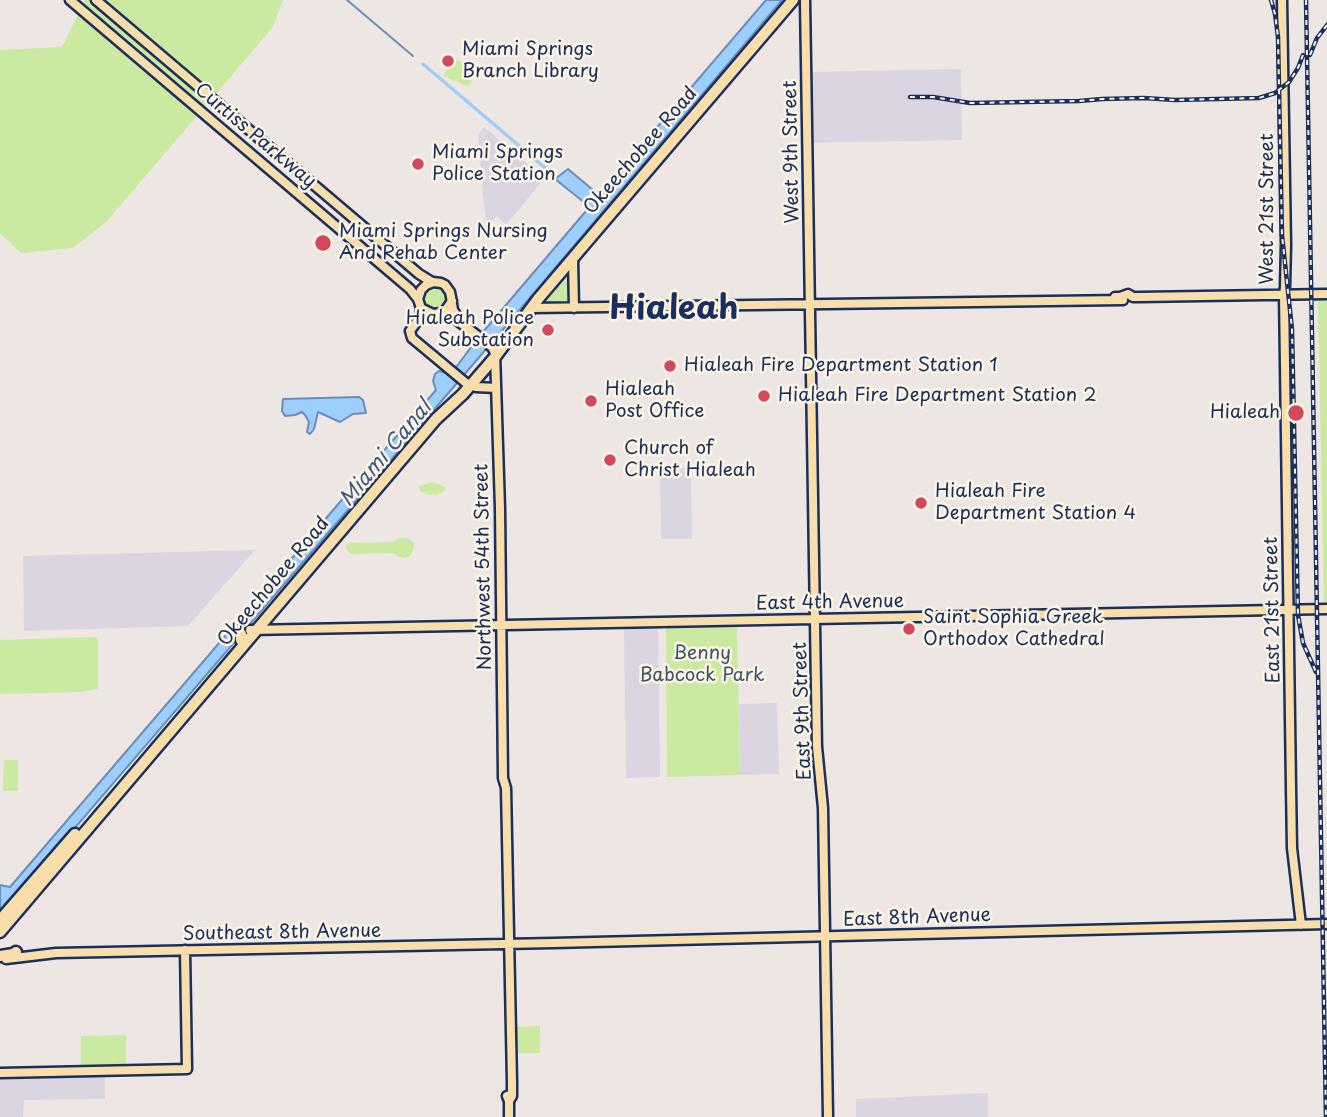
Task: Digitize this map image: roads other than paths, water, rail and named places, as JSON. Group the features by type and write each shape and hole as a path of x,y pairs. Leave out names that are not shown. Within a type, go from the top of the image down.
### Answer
{"highway":[{"name":"Okeechobee Road","path":"534,306 591,229 786,0"},
{"name":"Okeechobee Road","path":"0,932 85,831 178,730 183,717 245,633 266,620 429,419 534,306 793,0"},
{"path":"650,167 653,155"},
{"path":"573,258 591,229"},
{"name":"Okeechobee Road","path":"1,923 245,633 333,536"},
{"path":"266,620 267,626 272,629"},
{"path":"183,717 186,704"},
{"path":"1,923 85,831"},
{"path":"0,956 16,952"}],"main road":[{"name":"Curtiss Parkway","path":"70,0 410,289 417,305"},
{"name":"Curtiss Parkway","path":"96,0 419,274 432,282"},
{"name":"West 9th Street","path":"805,0 811,304"},
{"name":"West 21st Street","path":"1279,0 1286,245 1284,294"},
{"path":"573,258 574,308"},
{"path":"477,335 454,313 451,294 445,285 432,282 422,288 417,305 421,313 410,332 415,341 466,382 477,387 496,388"},
{"name":"East 21st Street","path":"1284,294 1292,848 1301,925"},
{"path":"534,306 574,308 1327,294"},
{"path":"441,313 452,301"},
{"name":"East 9th Street","path":"811,304 817,747 822,793 828,1117"},
{"path":"417,305 431,314 451,315 493,350"},
{"path":"403,345 415,341"},
{"name":"Northwest 54th Street","path":"493,350 508,864 505,1002 508,1024 509,1117"},
{"name":"East 4th Avenue","path":"245,633 272,629 1327,609"},
{"name":"Northwest 54th Street","path":"505,784 502,789 502,832 508,1049 511,1053 512,1096 509,1101"},
{"path":"502,832 508,864"},
{"name":"East 8th Avenue","path":"507,944 1327,924"},
{"name":"Southeast 8th Avenue","path":"56,953 507,944"},
{"path":"0,1073 187,1069 185,950"},
{"path":"16,952 56,953"},
{"path":"0,956 56,953"}],"water":[{"name":"Miami Canal","path":"766,0 782,0 0,915 0,885 10,887 436,390 433,381 435,374 439,371 446,373 457,366 586,211 585,203 555,179 568,169 599,195"},
{"path":"359,397 363,400 366,413 353,414 340,422 318,412 310,434 307,432 309,422 302,412 285,416 282,411 283,399"}],"waterway":[{"path":"347,0 413,56"},
{"path":"423,64 550,172"}],"railway":[{"path":"1271,0 1278,37 1282,235 1292,329 1298,615 1303,643 1316,672"},
{"path":"1306,0 1326,1117"},
{"path":"1310,55 1317,38 1327,25"},
{"path":"910,97 933,97 970,103 1259,98 1275,93 1289,82 1303,55"}],"place":[{"name":"Miami Springs Branch Library","path":"448,61"},
{"name":"Miami Springs Police Station","path":"418,164"},
{"name":"Miami Springs Nursing And Rehab Center","path":"323,243"},
{"name":"Hialeah Police Substation","path":"548,330"},
{"name":"Hialeah Fire Department Station 1","path":"670,366"},
{"name":"Hialeah Fire Department Station 2","path":"764,396"},
{"name":"Hialeah Post Office","path":"591,401"},
{"name":"Hialeah","path":"1296,413"},
{"name":"Church of Christ Hialeah","path":"610,460"},
{"name":"Hialeah Fire Department Station 4","path":"921,503"},
{"name":"Saint Sophia Greek Orthodox Cathedral","path":"909,629"}],"district":[{"name":"Hialeah","path":"674,310"}],"park label":[{"name":"Benny Babcock Park","path":"702,665"}]}
